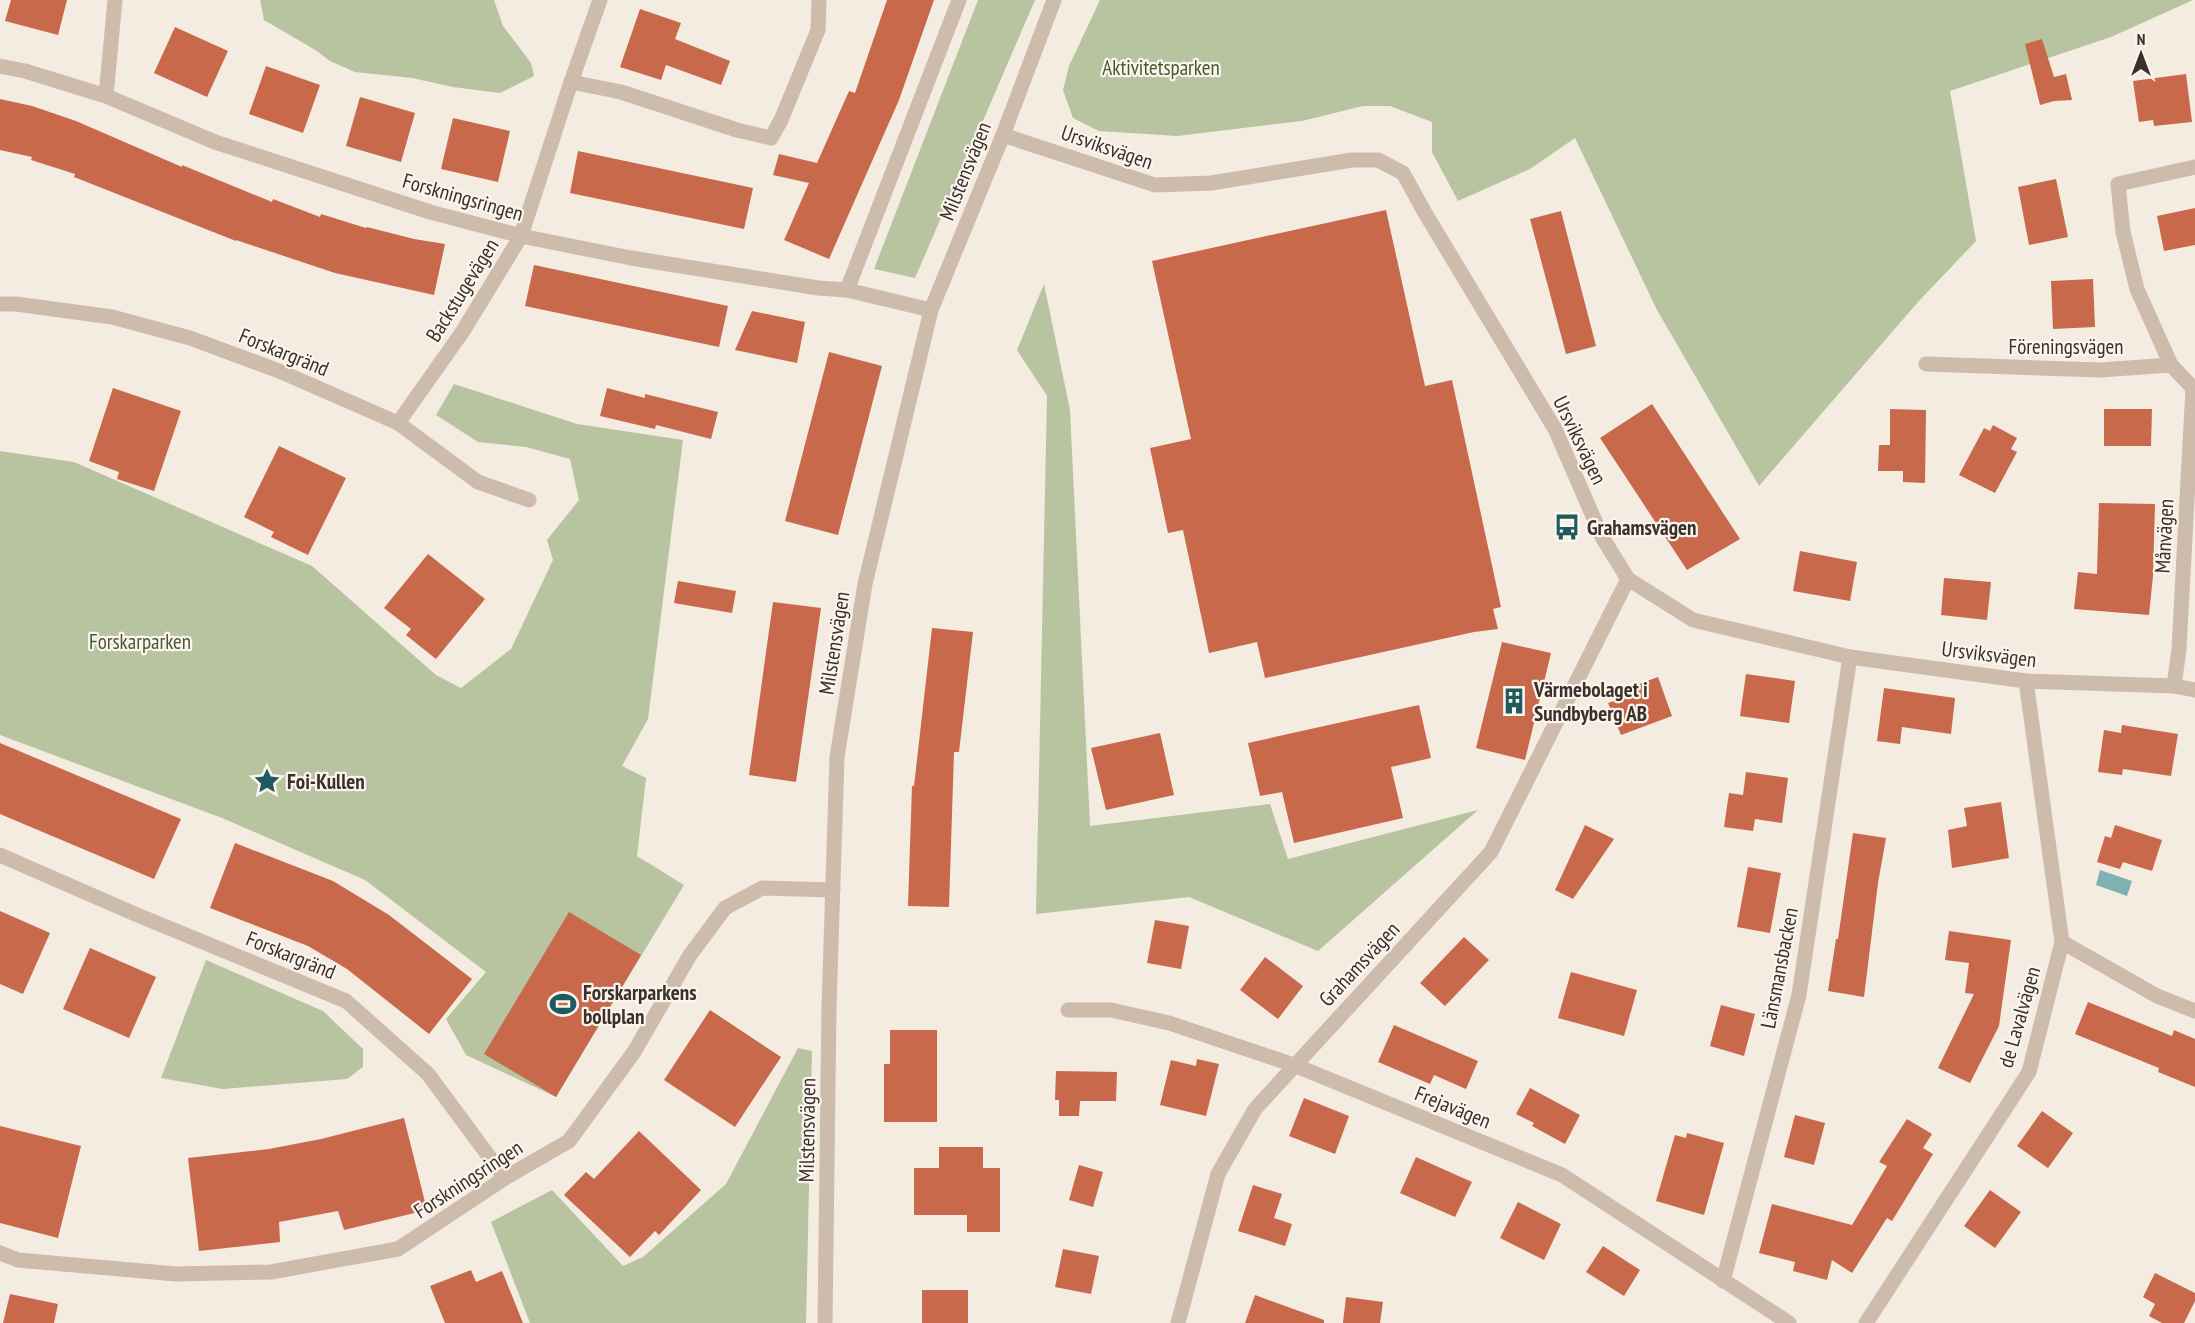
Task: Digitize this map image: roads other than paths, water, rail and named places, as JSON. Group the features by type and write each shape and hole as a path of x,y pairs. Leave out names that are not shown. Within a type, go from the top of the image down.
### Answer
{"street":[{"path":"106,96 115,0"},
{"name":"Backstugevägen","path":"398,423 463,331 521,236 600,0"},
{"path":"571,82 621,92 737,130 771,138 781,120 818,30 819,0"},
{"path":"847,290 959,0"},
{"name":"Milstensvägen","path":"825,1323 837,757 865,584 931,310 1003,135 1054,0"},
{"name":"Forskningsringen","path":"0,66 25,71 106,96 215,142 430,212 521,236 632,258 818,288 847,290 931,310"},
{"name":"Ursviksvägen","path":"1003,135 1155,185 1211,183 1352,160 1378,160 1404,174 1425,213 1555,429 1602,537 1628,579 1693,620 1850,657 2026,681 2174,686 2195,690"},
{"path":"2194,388 2171,365 2137,289 2123,232 2118,184 2195,167"},
{"name":"Forskargränd","path":"0,304 16,304 112,317 190,338 279,371 398,423 478,482 530,500"},
{"name":"Föreningsvägen","path":"1926,364 2100,370 2171,365"},
{"name":"Månvägen","path":"2174,686 2179,649 2194,388"},
{"name":"Grahamsvägen","path":"1178,1323 1218,1174 1254,1109 1491,852 1628,579"},
{"name":"Länsmansbacken","path":"1723,1281 1799,994 1850,657"},
{"name":"de Lavalvägen","path":"1866,1323 2029,1072 2062,942 2026,681"},
{"name":"Forskargränd","path":"0,855 135,914 346,1001 428,1074 505,1178"},
{"name":"Forskningsringen","path":"0,1253 18,1260 176,1274 271,1272 398,1250 505,1178 569,1141 634,1052 690,955 725,908 762,888 833,890"},
{"path":"2062,942 2157,996 2195,1011"},
{"name":"Frejavägen","path":"1068,1010 1111,1010 1169,1023 1294,1065 1562,1175 1789,1323"}],"water":[{"path":"2100,870 2132,881 2127,896 2096,885"}],"place":[{"name":"Grahamsvägen","path":"1567,527"},
{"name":"Värmebolaget i Sundbyberg AB","path":"1514,701"},
{"name":"Foi-Kullen","path":"267,781"},
{"name":"Forskarparkens bollplan","path":"563,1004"}],"park label":[{"name":"Aktivitetsparken","path":"1161,67"},
{"name":"Forskarparken","path":"140,641"}]}
